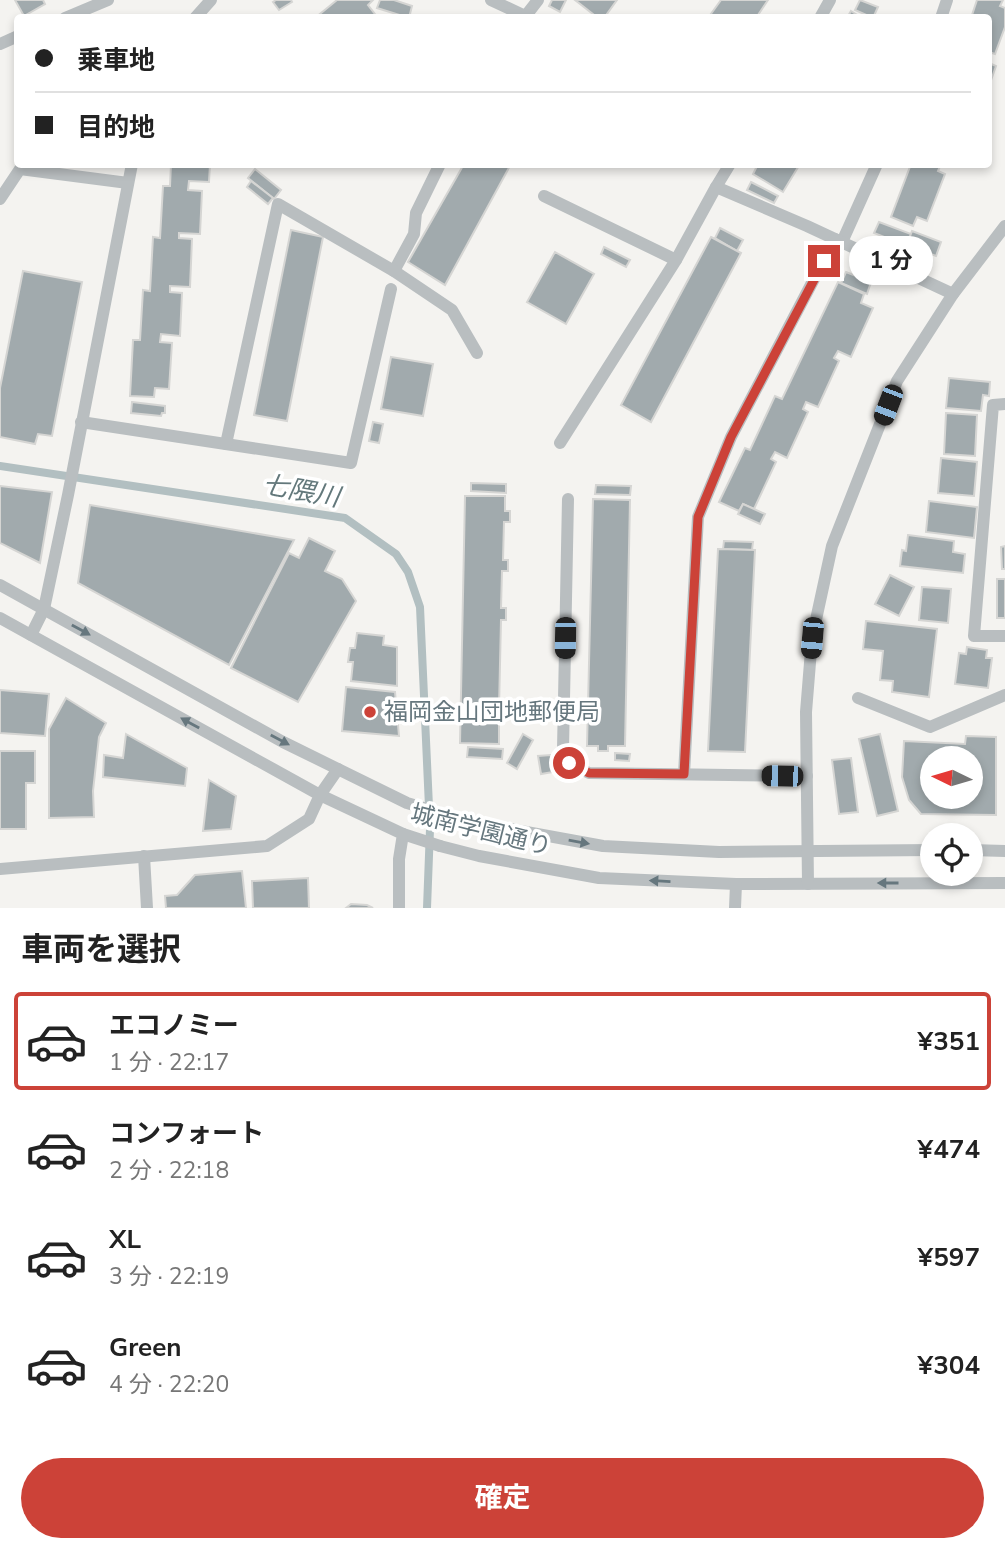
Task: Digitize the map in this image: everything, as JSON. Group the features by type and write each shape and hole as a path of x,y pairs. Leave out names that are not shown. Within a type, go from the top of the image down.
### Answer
{"street":[{"path":"75,14 108,0"},
{"path":"199,14 211,0"},
{"path":"491,0 519,14"},
{"path":"527,14 538,0"},
{"path":"31,635 44,609 131,168"},
{"path":"394,271 414,234 416,214 438,168"},
{"path":"560,443 676,260 728,168"},
{"path":"684,774 698,517 731,437 839,240 875,168"},
{"path":"0,200 20,169 128,183"},
{"path":"716,187 953,293"},
{"path":"544,196 676,260"},
{"path":"226,444 278,204 394,271 452,310 477,353"},
{"path":"808,884 806,712 812,638 832,546 897,381 953,293 1005,226"},
{"path":"81,422 351,463 391,289"},
{"path":"1005,404 993,405 974,636 1005,636"},
{"path":"568,499 563,749 569,763 589,773 807,776"},
{"name":"城南学園通り","path":"0,585 283,742 407,803 440,813 488,825 603,846 719,852 920,850"},
{"name":"城南学園通り","path":"0,618 320,795 403,834 440,846 599,878 736,884 1005,883"},
{"path":"858,698 930,727 1005,695"},
{"path":"0,869 267,846 309,819 320,795 338,769"},
{"path":"399,908 399,859 403,834"},
{"path":"983,850 1005,851"},
{"path":"144,856 147,908"},
{"path":"735,908 736,884"}],"building":[{"path":"15,0 43,0 45,4 23,14"},
{"path":"337,0 373,0 368,5 375,14 320,14"},
{"path":"380,0 394,0 412,6 410,14 396,14 377,8"},
{"path":"552,0 566,0 560,12 549,6"},
{"path":"575,0 617,0 607,14 593,14"},
{"path":"721,0 768,0 759,14 711,14"},
{"path":"860,0 878,7 875,14 864,14 855,10"},
{"path":"977,0 1003,0 1000,6 1005,8 1005,27 995,54 992,53 992,14 972,14"},
{"path":"273,2 292,2 279,10"},
{"path":"171,168 210,168 209,182 189,181 188,190 202,191 200,234 179,233 179,238 192,239 190,287 170,286 170,292 182,293 180,336 161,334 160,342 172,343 169,389 155,388 154,397 130,396 133,340 140,340 143,290 150,291 153,237 160,238 163,186 170,186"},
{"path":"462,168 509,168 445,285 408,262"},
{"path":"756,168 798,168 783,192 753,174"},
{"path":"909,168 939,168 938,171 945,174 927,221 917,217 913,226 891,217"},
{"path":"255,169 281,190 274,199 248,178"},
{"path":"251,181 273,198 268,204 247,187"},
{"path":"751,182 778,196 774,203 747,190"},
{"path":"879,222 911,234 907,246 874,233"},
{"path":"720,228 743,240 737,251 715,238"},
{"path":"291,230 323,237 287,421 254,415"},
{"path":"912,231 941,242 936,256 907,245"},
{"path":"711,237 741,253 651,422 621,405"},
{"path":"604,247 630,260 626,267 601,254"},
{"path":"555,252 594,274 566,324 527,302"},
{"path":"23,271 82,282 52,436 38,434 35,444 0,437 0,388"},
{"path":"846,272 871,282 867,294 841,283"},
{"path":"838,282 864,294 861,303 873,308 851,357 838,351 834,358 839,361 818,407 806,402 803,409 808,412 787,458 775,452 771,459 776,462 754,509 743,504 739,511 719,502 745,448 750,450 775,396 782,399"},
{"path":"391,357 433,364 423,416 381,409"},
{"path":"949,378 990,382 989,396 983,395 981,411 946,408"},
{"path":"132,402 165,406 165,413 161,416 131,413"},
{"path":"946,413 977,415 975,456 944,454"},
{"path":"373,422 383,424 379,443 369,441"},
{"path":"941,458 977,462 974,496 938,493"},
{"path":"471,483 506,484 506,493 471,491"},
{"path":"596,485 631,486 630,495 595,494"},
{"path":"0,486 52,492 40,563 0,543"},
{"path":"465,496 505,496 505,511 510,511 510,522 504,522 503,560 508,560 508,571 502,571 501,608 506,608 506,620 501,620 499,708 503,708 502,717 499,717 499,744 460,743"},
{"path":"593,499 630,500 625,746 608,746 608,751 598,751 598,746 587,746"},
{"path":"929,501 977,507 974,538 926,532"},
{"path":"743,504 765,514 760,524 738,514"},
{"path":"90,505 294,540 229,665 78,583"},
{"path":"908,535 954,541 953,552 965,554 963,573 900,566"},
{"path":"309,538 335,551 325,571 342,579 356,601 298,702 231,668 289,553 299,558"},
{"path":"724,541 753,542 752,550 723,549"},
{"path":"1005,546 1005,569 1002,569 1001,547"},
{"path":"718,549 755,550 745,752 708,751"},
{"path":"890,575 914,587 899,616 875,604"},
{"path":"997,579 1005,579 1005,618 997,618"},
{"path":"922,587 951,589 948,623 919,620"},
{"path":"866,621 937,629 929,697 892,692 893,681 880,680 883,651 863,649"},
{"path":"357,633 384,636 383,645 397,647 397,686 351,681 353,662 348,662 350,648 355,648"},
{"path":"967,647 987,650 986,658 992,658 988,688 955,684 959,653 966,654"},
{"name":"福岡金山団地郵便局","path":"346,687 395,692 399,736 342,731"},
{"path":"0,690 49,694 45,736 0,733"},
{"path":"66,698 106,723 99,737 93,791 94,817 49,818 49,729"},
{"path":"126,734 187,768 185,786 103,777 104,755 123,758"},
{"path":"523,734 533,740 517,769 507,763"},
{"path":"880,734 898,811 877,816 859,739"},
{"path":"966,736 996,737 996,815 921,814 909,800 902,777 904,741 965,744"},
{"path":"468,747 503,749 502,759 467,757"},
{"path":"0,751 35,751 35,783 26,783 26,829 0,829"},
{"path":"615,753 630,754 629,761 615,760"},
{"path":"551,755 553,772 541,774 538,756"},
{"path":"851,758 858,812 839,814 832,760"},
{"path":"209,780 236,796 231,829 203,831"},
{"path":"242,871 246,908 166,908 165,896 177,895 195,875"},
{"path":"308,878 309,908 253,908 252,881"},
{"path":"351,904 367,905 373,908 346,908"}],"waterway":[{"name":"七隈川","path":"0,466 345,518 396,554 408,572 420,607 430,829 427,908"}],"place":[{"name":"福岡金山団地郵便局","path":"370,712"}],"route":[{"path":"569,763 589,773 684,774 698,517 731,437 824,261"}]}
